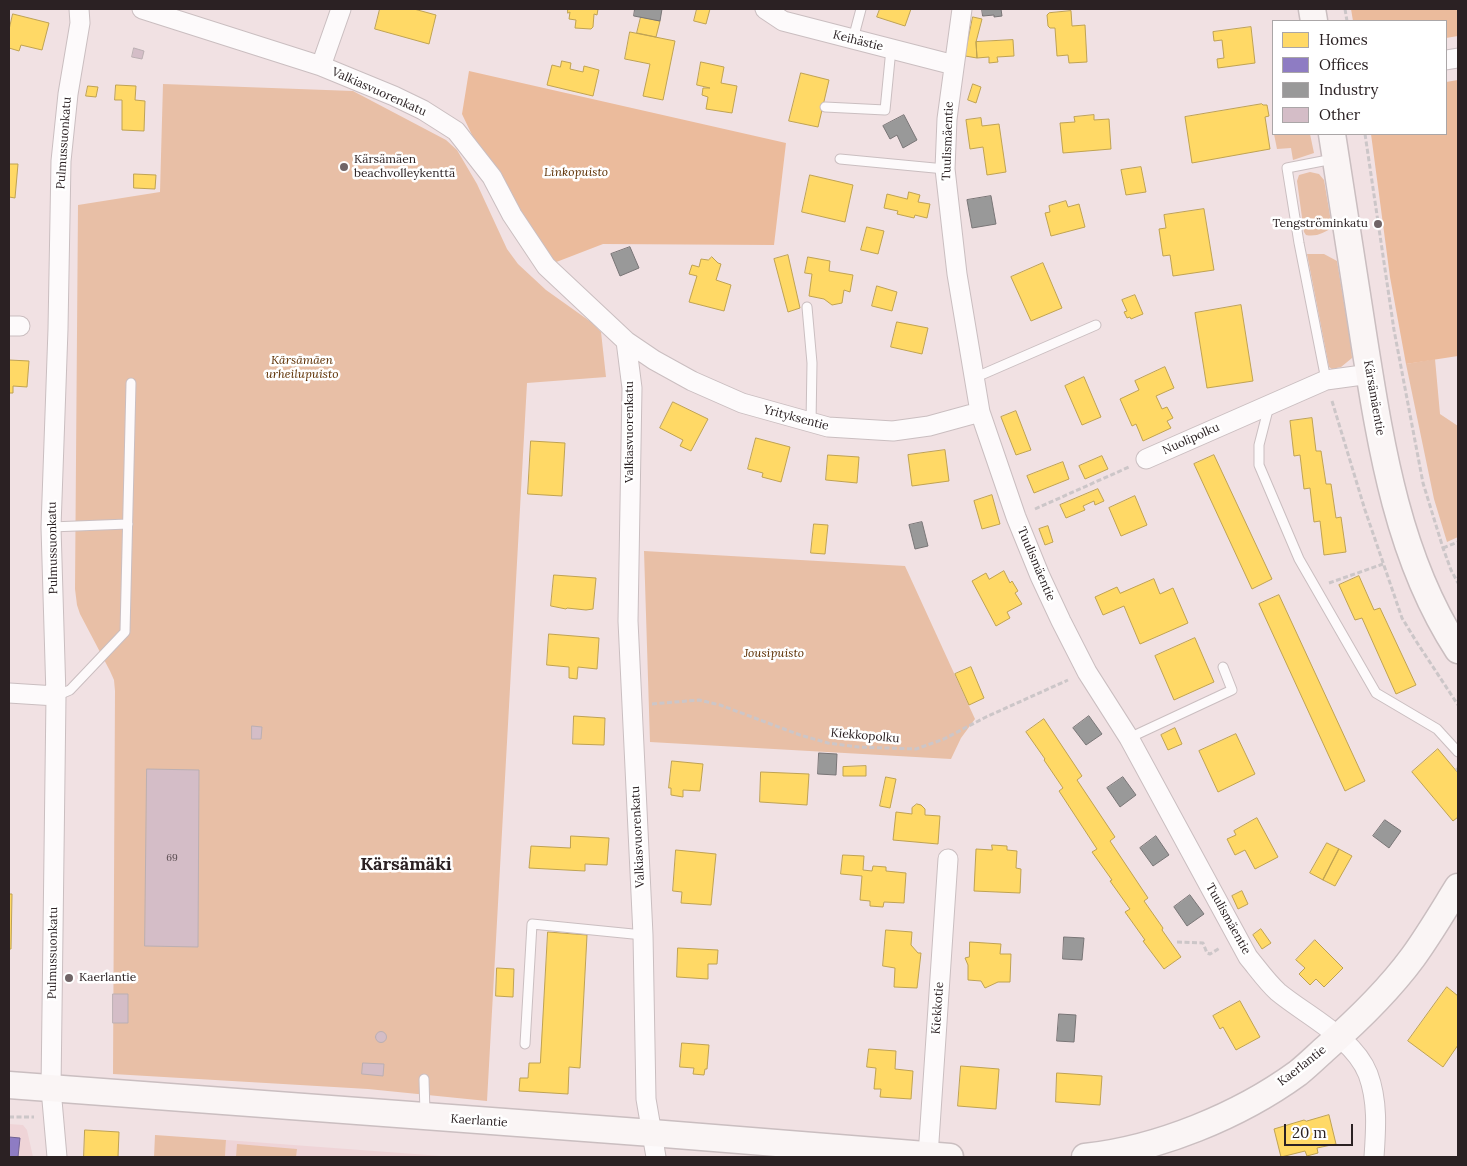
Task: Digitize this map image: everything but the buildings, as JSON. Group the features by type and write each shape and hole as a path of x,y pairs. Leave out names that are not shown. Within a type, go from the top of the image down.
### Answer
{"street":[{"name":"Pulmussuonkatu","path":"58,1157 51,1089 56,696 51,527 58,329 61,161 68,94 80,23 80,9"},
{"name":"Valkiasvuorenkatu","path":"142,9 321,66 394,96 423,110 456,131 492,177 512,214 546,266 626,341 632,388 628,620 643,935 646,1099 654,1145"},
{"path":"321,66 340,9"},
{"name":"Keihästie","path":"765,9 784,22 954,65"},
{"name":"Tuulismäentie","path":"962,9 947,118 945,168 957,274 980,412 1016,517 1040,576 1087,672 1129,738 1248,957 1264,978 1279,992 1338,1037 1357,1055 1367,1072 1374,1098 1376,1131 1374,1157"},
{"name":"Kärsämäentie","path":"1332,135 1370,374 1388,468 1404,533 1425,590 1458,650"},
{"name":"Yrityksentie","path":"626,341 654,360 692,381 742,403 828,427 893,430 930,426 980,412"},
{"name":"Nuolipolku","path":"1146,459 1326,380 1370,374"},
{"path":"9,693 56,696"},
{"name":"Kiekkotie","path":"939,1157 948,859"},
{"name":"Kaerlantie","path":"1085,1157 1121,1152 1186,1132 1251,1102 1298,1072 1367,1011 1413,957 1458,888"},
{"name":"Kaerlantie","path":"9,1086 425,1117 654,1145 939,1157"}],"lane":[{"path":"853,39 861,9"},
{"path":"825,107 885,110 891,49"},
{"path":"840,158 945,168"},
{"path":"1326,380 1287,168 1336,159"},
{"path":"807,307 812,363 811,423"},
{"path":"974,378 1096,325"},
{"path":"56,696 70,690 125,632 131,383"},
{"path":"1269,405 1259,445 1259,465 1300,559 1376,693 1437,729 1458,752"},
{"path":"51,527 128,524"},
{"path":"1129,738 1232,690 1223,667"},
{"path":"525,1044 532,924 643,935"},
{"path":"424,1078 425,1117"}],"path":[{"path":"1365,135 1379,233 1423,483 1443,548 1458,583"},
{"path":"1016,517 1146,459"},
{"path":"1443,548 1458,542"},
{"path":"1316,587 1383,564"},
{"name":"Kiekkopolku","path":"632,703 658,704 679,700 699,700 720,705 800,735 828,743 858,747 916,749 944,739 986,716 1087,672"},
{"path":"1176,942 1203,943 1207,953 1210,954 1225,946"}],"shaded area":[{"path":"9,1124 23,1125 27,1130 33,1157 9,1157"},
{"path":"226,1140 455,1157 225,1157"}],"green space":[{"path":"1351,9 1458,9 1458,36 1447,38 1447,20 1353,20"},
{"name":"Linkopuisto","path":"469,71 786,143 774,245 603,244 546,266 492,177 462,114"},
{"path":"1458,80 1458,356 1406,364 1390,277 1371,135 1447,135 1447,82"},
{"name":"Kärsämäen urheilupuisto","path":"163,84 353,91 446,140 457,150 477,184 507,249 518,264 546,290 591,322 601,332 606,377 527,383 487,1101 368,1089 113,1074 115,691 114,680 110,671 80,614 75,589 78,205 160,192"},
{"path":"1274,135 1310,135 1314,153 1293,160 1291,148 1277,149"},
{"path":"1310,172 1319,174 1324,180 1332,227 1317,235 1306,235 1304,232 1297,181 1299,175"},
{"path":"1307,254 1324,254 1337,261 1352,358 1341,367 1332,369 1329,367"},
{"path":"1435,359 1440,414 1458,426 1458,537 1447,542 1434,499 1406,364"},
{"name":"Jousipuisto","path":"644,551 905,566 975,719 961,738 951,759 650,742"},
{"path":"155,1135 226,1140 225,1157 154,1157"},
{"path":"237,1144 297,1149 296,1157 236,1157"}],"place":[{"name":"Kärsämäen beachvolleykenttä","path":"344,167"},
{"name":"Tengströminkatu","path":"1378,224"},
{"name":"Kaerlantie","path":"69,978"}],"district":[{"name":"Kärsämäki","path":"406,865"}]}
